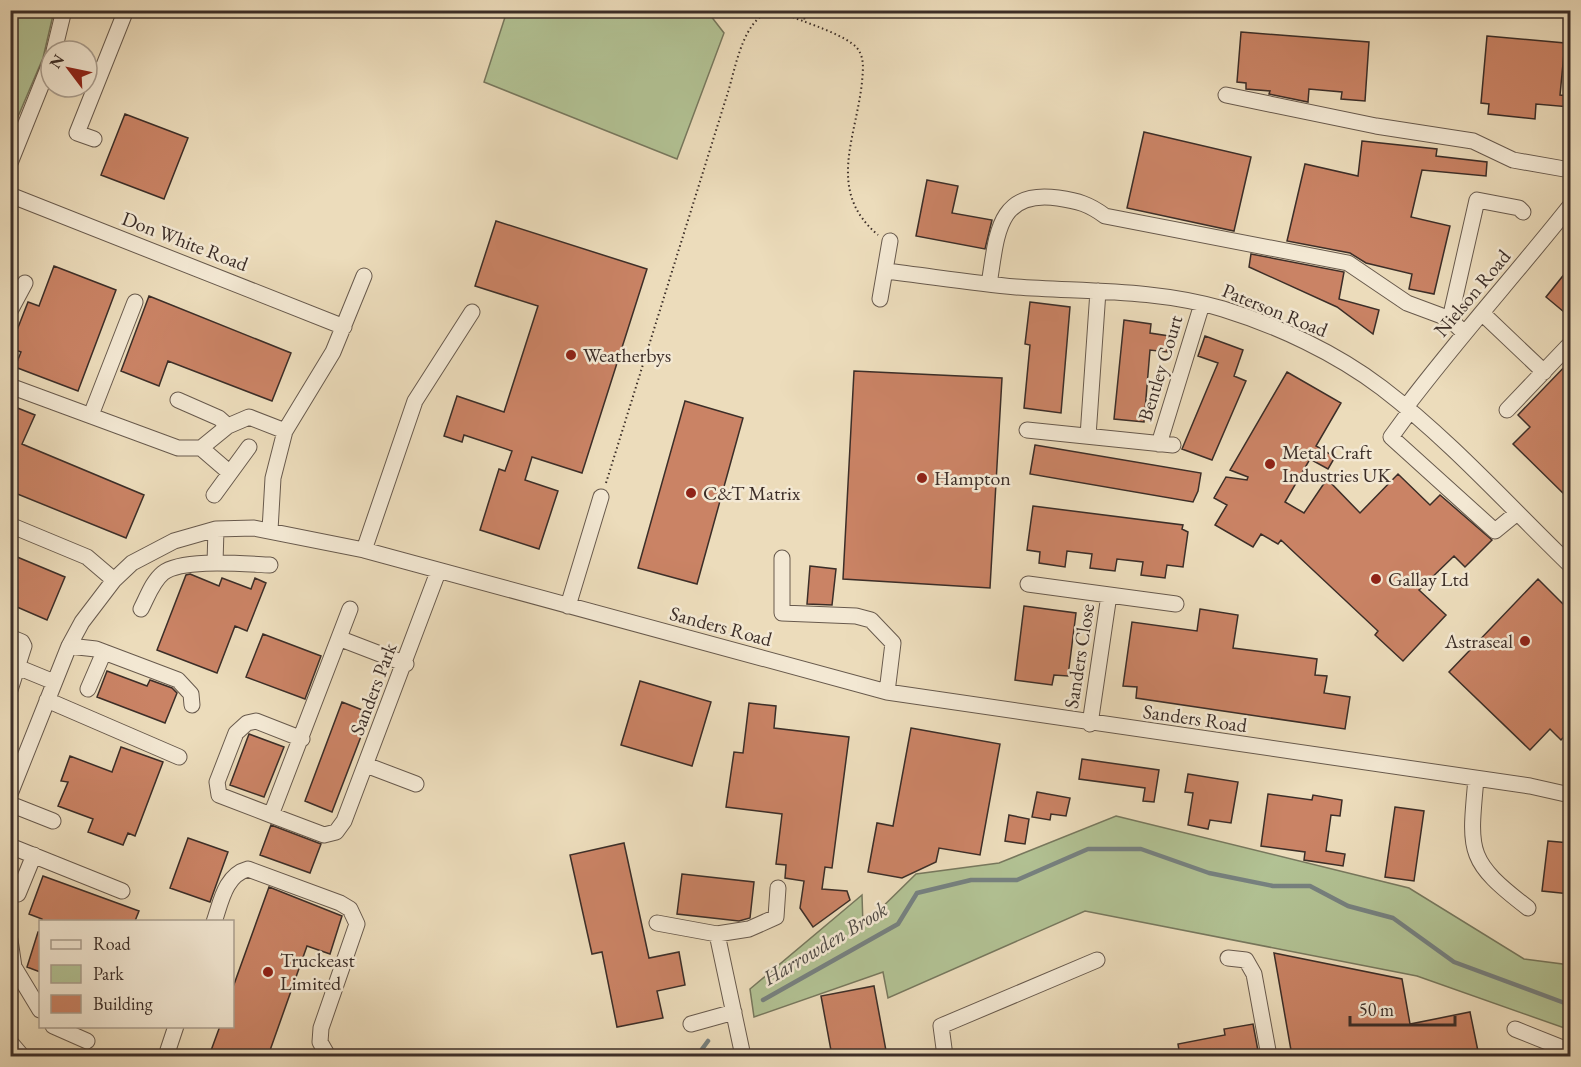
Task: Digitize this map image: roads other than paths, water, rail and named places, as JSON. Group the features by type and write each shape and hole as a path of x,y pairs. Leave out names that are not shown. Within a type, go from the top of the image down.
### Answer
{"street":[{"path":"57,39 64,10"},
{"path":"94,139 77,133 126,10"},
{"path":"10,163 39,91"},
{"path":"1226,95 1376,126 1473,141 1513,160 1570,170"},
{"name":"Don White Road","path":"10,195 344,327"},
{"path":"989,284 1000,224 1018,202 1039,195 1089,203 1105,216 1347,263 1407,303 1450,319 1464,333"},
{"path":"1450,319 1477,200 1519,208 1523,212"},
{"name":"Nielson Road","path":"1517,513 1495,531 1391,437 1408,409 1464,333 1483,314 1570,206"},
{"path":"880,299 890,241"},
{"name":"Paterson Road","path":"885,271 989,284 1143,294 1202,304 1258,322 1352,368 1408,409 1570,565"},
{"path":"270,530 273,478 285,431 333,352 364,276"},
{"path":"10,311 25,283"},
{"path":"1088,436 1098,291"},
{"path":"91,415 135,302"},
{"name":"Bentley Court","path":"1027,430 1166,445 1202,304"},
{"path":"364,550 415,401 472,312"},
{"path":"1483,314 1544,372"},
{"path":"1507,410 1570,344"},
{"path":"10,386 178,448 201,448 228,426 249,417 285,431"},
{"path":"178,400 219,418 228,426"},
{"path":"213,495 249,447"},
{"path":"201,448 230,473"},
{"path":"568,606 601,497"},
{"path":"10,525 87,557 114,580"},
{"path":"215,563 216,529"},
{"name":"Sanders Road","path":"10,794 69,646 82,622 114,580 132,563 152,551 174,541 216,529 270,530 364,550 438,572 886,692 1089,724 1476,779 1570,795"},
{"path":"782,558 782,613 856,616 871,620 893,643 886,692"},
{"path":"141,609 153,584 162,573 173,568 215,563 270,565"},
{"name":"Sanders Park","path":"271,815 324,836 336,832 344,821 406,664 438,572"},
{"name":"Sanders Close","path":"1028,584 1176,604"},
{"name":"Sanders Close","path":"1089,724 1109,595"},
{"path":"302,739 256,721 247,723 236,733 217,782 219,795 271,815 302,739 341,639 350,609"},
{"path":"10,637 22,642 24,646 15,666 10,690"},
{"path":"341,639 406,664"},
{"path":"69,646 104,652 178,680 191,694 192,705"},
{"path":"88,688 104,652"},
{"path":"15,666 54,682"},
{"path":"47,700 179,757"},
{"path":"366,765 416,784"},
{"path":"1476,779 1471,832 1473,851 1484,869 1528,908"},
{"path":"10,804 53,821"},
{"path":"10,846 122,891"},
{"path":"18,894 34,855"},
{"path":"214,920 228,884 238,872 248,869 340,903 350,909 357,924 321,1028 320,1042 328,1056"},
{"path":"657,923 717,934 750,929 776,917 778,888"},
{"path":"717,934 743,1056"},
{"path":"10,940 16,983 39,1009"},
{"path":"1228,958 1246,960 1254,974 1269,1056"},
{"path":"945,1056 941,1026 1097,960"},
{"path":"691,1024 734,1012"},
{"path":"58,1028 87,1041"},
{"path":"166,1056 175,1028"},
{"path":"1515,1029 1570,1051"},
{"path":"1544,1041 1546,1056"},
{"path":"10,1042 22,1056"}],"waterway":[{"name":"Harrowden Brook","path":"763,1000 898,924 917,893 971,880 1017,880 1088,849 1141,849 1209,873 1273,886 1310,886 1348,906 1393,918 1454,962 1570,1005"},
{"name":"Harrowden Brook","path":"697,1056 708,1041"}],"place":[{"name":"Weatherbys","path":"571,355"},
{"name":"Metal Craft Industries UK","path":"1270,464"},
{"name":"Hampton","path":"922,478"},
{"name":"C&T Matrix","path":"691,493"},
{"name":"Gallay Ltd","path":"1376,579"},
{"name":"Astraseal","path":"1525,641"},
{"name":"Truckeast Limited","path":"268,972"}]}
